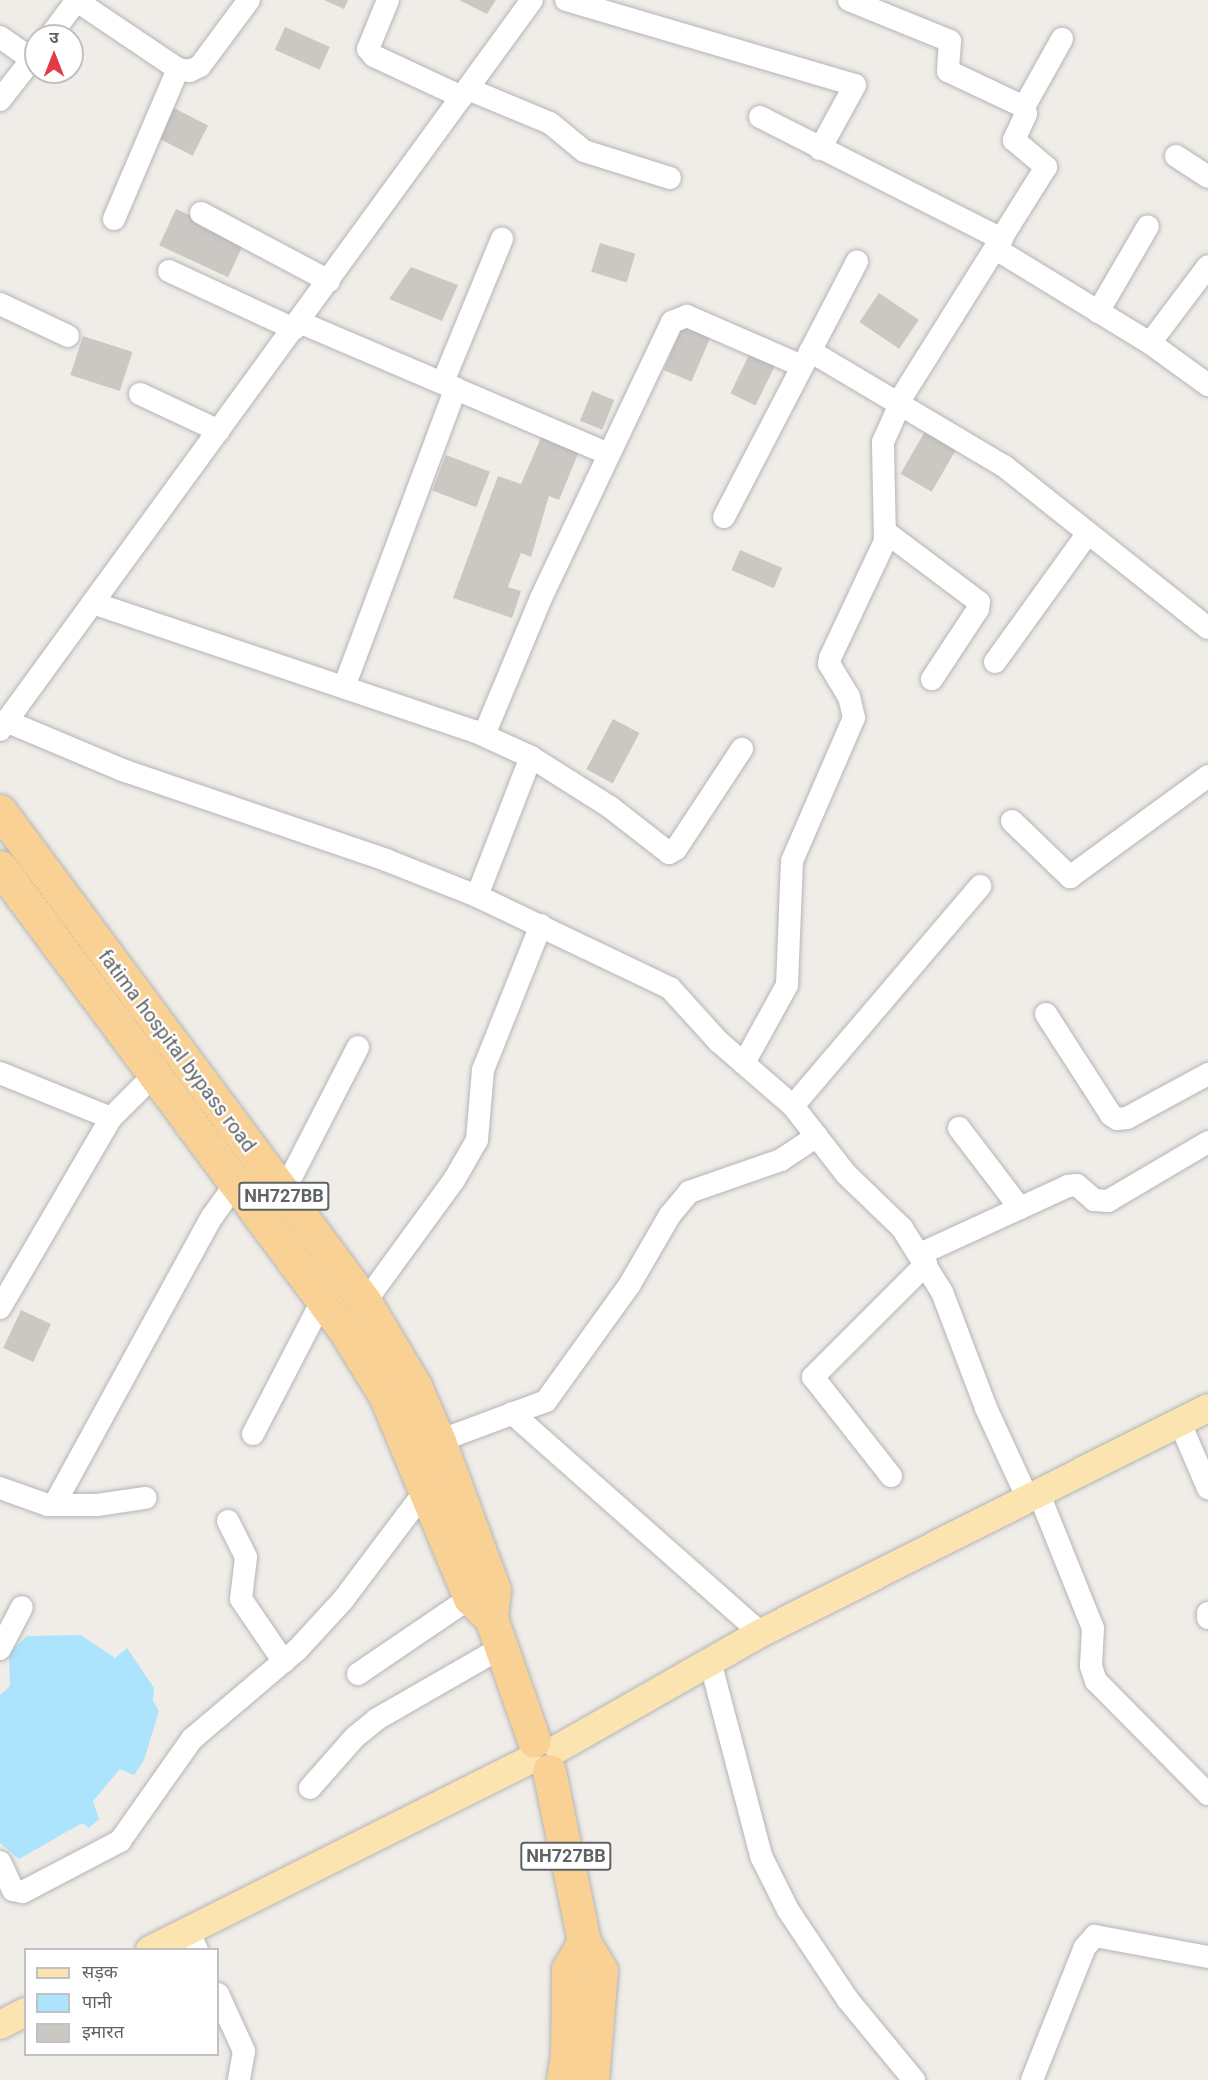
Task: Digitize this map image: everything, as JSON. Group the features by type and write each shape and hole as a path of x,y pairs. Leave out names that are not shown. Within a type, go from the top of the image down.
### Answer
{"highway":[{"name":"fatima hospital bypass road","path":"0,811 364,1302 414,1386 440,1442 494,1590 488,1621"},
{"name":"fatima hospital bypass road","path":"0,867 154,1076 237,1182 323,1299 385,1395 425,1491 488,1621 542,1755 584,1942 602,1970 592,2080"},
{"path":"94,994 120,974"},
{"path":"563,2080 567,2054 568,1969 584,1942"}],"main road":[{"path":"158,1948 192,1940 542,1755 761,1633 1208,1408"}],"street":[{"path":"59,24 77,1 178,69 190,71 200,66 249,0"},
{"path":"388,0 368,49 374,56 465,93 550,123 584,151 670,178"},
{"path":"532,0 330,280 3,725 125,771 386,860 477,896 670,988 744,1063 793,1106 846,1174 902,1228 923,1259 942,1292 986,1408 1034,1497 1094,1628 1091,1666 1096,1681 1208,1794"},
{"path":"566,0 855,85 820,149"},
{"path":"849,0 948,39 952,45 948,68 951,74 1024,107"},
{"path":"0,37 24,51"},
{"path":"744,1063 787,985 792,861 854,718 849,697 830,664 830,658 883,549 886,533 883,442 899,403 1045,172 1044,162 1014,140 1026,114 1024,107 1062,39"},
{"path":"114,219 178,69"},
{"path":"0,100 24,70"},
{"path":"760,117 999,244 1208,385"},
{"path":"1176,156 1208,177"},
{"path":"201,213 330,280"},
{"path":"1098,312 1148,226"},
{"path":"344,687 502,239"},
{"path":"724,517 857,261"},
{"path":"1150,344 1208,266"},
{"path":"169,271 449,385 608,454"},
{"path":"0,304 69,336"},
{"path":"484,735 608,454 678,317 687,316 806,358 899,403 1004,466 1208,628"},
{"path":"140,394 219,431"},
{"path":"886,533 979,602 978,609 932,679"},
{"path":"995,662 1088,533"},
{"path":"93,603 484,735 531,756 610,807 669,853 676,849 742,749"},
{"path":"477,896 531,756"},
{"path":"1012,821 1070,877 1208,776"},
{"path":"793,1106 980,886"},
{"path":"364,1302 454,1180 477,1140 483,1070 541,925"},
{"path":"1046,1014 1111,1115 1117,1119 1127,1118 1208,1074"},
{"path":"282,1193 358,1047"},
{"path":"0,1072 111,1118"},
{"path":"0,1308 111,1118 154,1076"},
{"path":"959,1128 1020,1208"},
{"path":"440,1442 512,1413 536,1407 552,1394 630,1284 670,1215 689,1192 781,1160 817,1136"},
{"path":"891,1476 813,1377 923,1259 1020,1208 1077,1185 1094,1200 1108,1201 1208,1142"},
{"path":"54,1505 212,1217 237,1182"},
{"path":"253,1434 323,1299"},
{"path":"512,1413 761,1633"},
{"path":"1180,1423 1208,1488"},
{"path":"0,1488 54,1505 145,1498"},
{"path":"0,1862 13,1890 23,1892 112,1846 126,1834 192,1739 284,1662 343,1600 425,1491"},
{"path":"228,1521 246,1557 241,1599 284,1662"},
{"path":"0,1649 22,1607"},
{"path":"1208,1613 1208,1618"},
{"path":"358,1674 488,1621"},
{"path":"310,1788 355,1737 488,1621"},
{"path":"710,1661 760,1856 788,1910 848,2000 914,2080"},
{"path":"1032,2080 1084,1947 1095,1936 1208,1957"},
{"path":"219,1996 244,2050 239,2080"}],"water":[{"path":"81,1635 115,1658 127,1648 154,1688 153,1701 159,1711 144,1760 134,1775 120,1769 93,1801 99,1819 89,1828 82,1823 19,1859 0,1843 0,1695 10,1686 9,1653 27,1636"}],"building":[{"path":"324,0 348,0 344,9"},
{"path":"459,0 496,0 487,14"},
{"path":"285,27 330,47 320,70 275,50"},
{"path":"168,105 208,125 193,156 153,135"},
{"path":"176,209 245,241 228,277 159,245"},
{"path":"600,243 635,254 627,283 591,272"},
{"path":"411,267 458,285 442,321 389,299"},
{"path":"879,293 919,320 899,349 859,322"},
{"path":"683,325 711,337 691,382 664,370"},
{"path":"83,336 132,352 120,391 70,375"},
{"path":"751,351 776,363 756,406 730,393"},
{"path":"592,391 614,400 602,430 580,421"},
{"path":"928,426 959,444 932,492 900,474"},
{"path":"543,433 580,449 559,500 549,496 531,557 521,553 508,587 521,591 512,618 453,598 498,476 521,484"},
{"path":"446,455 490,472 476,507 432,490"},
{"path":"740,550 782,568 774,588 731,570"},
{"path":"613,719 639,733 613,783 586,769"},
{"path":"21,1310 51,1324 33,1362 3,1348"}]}
